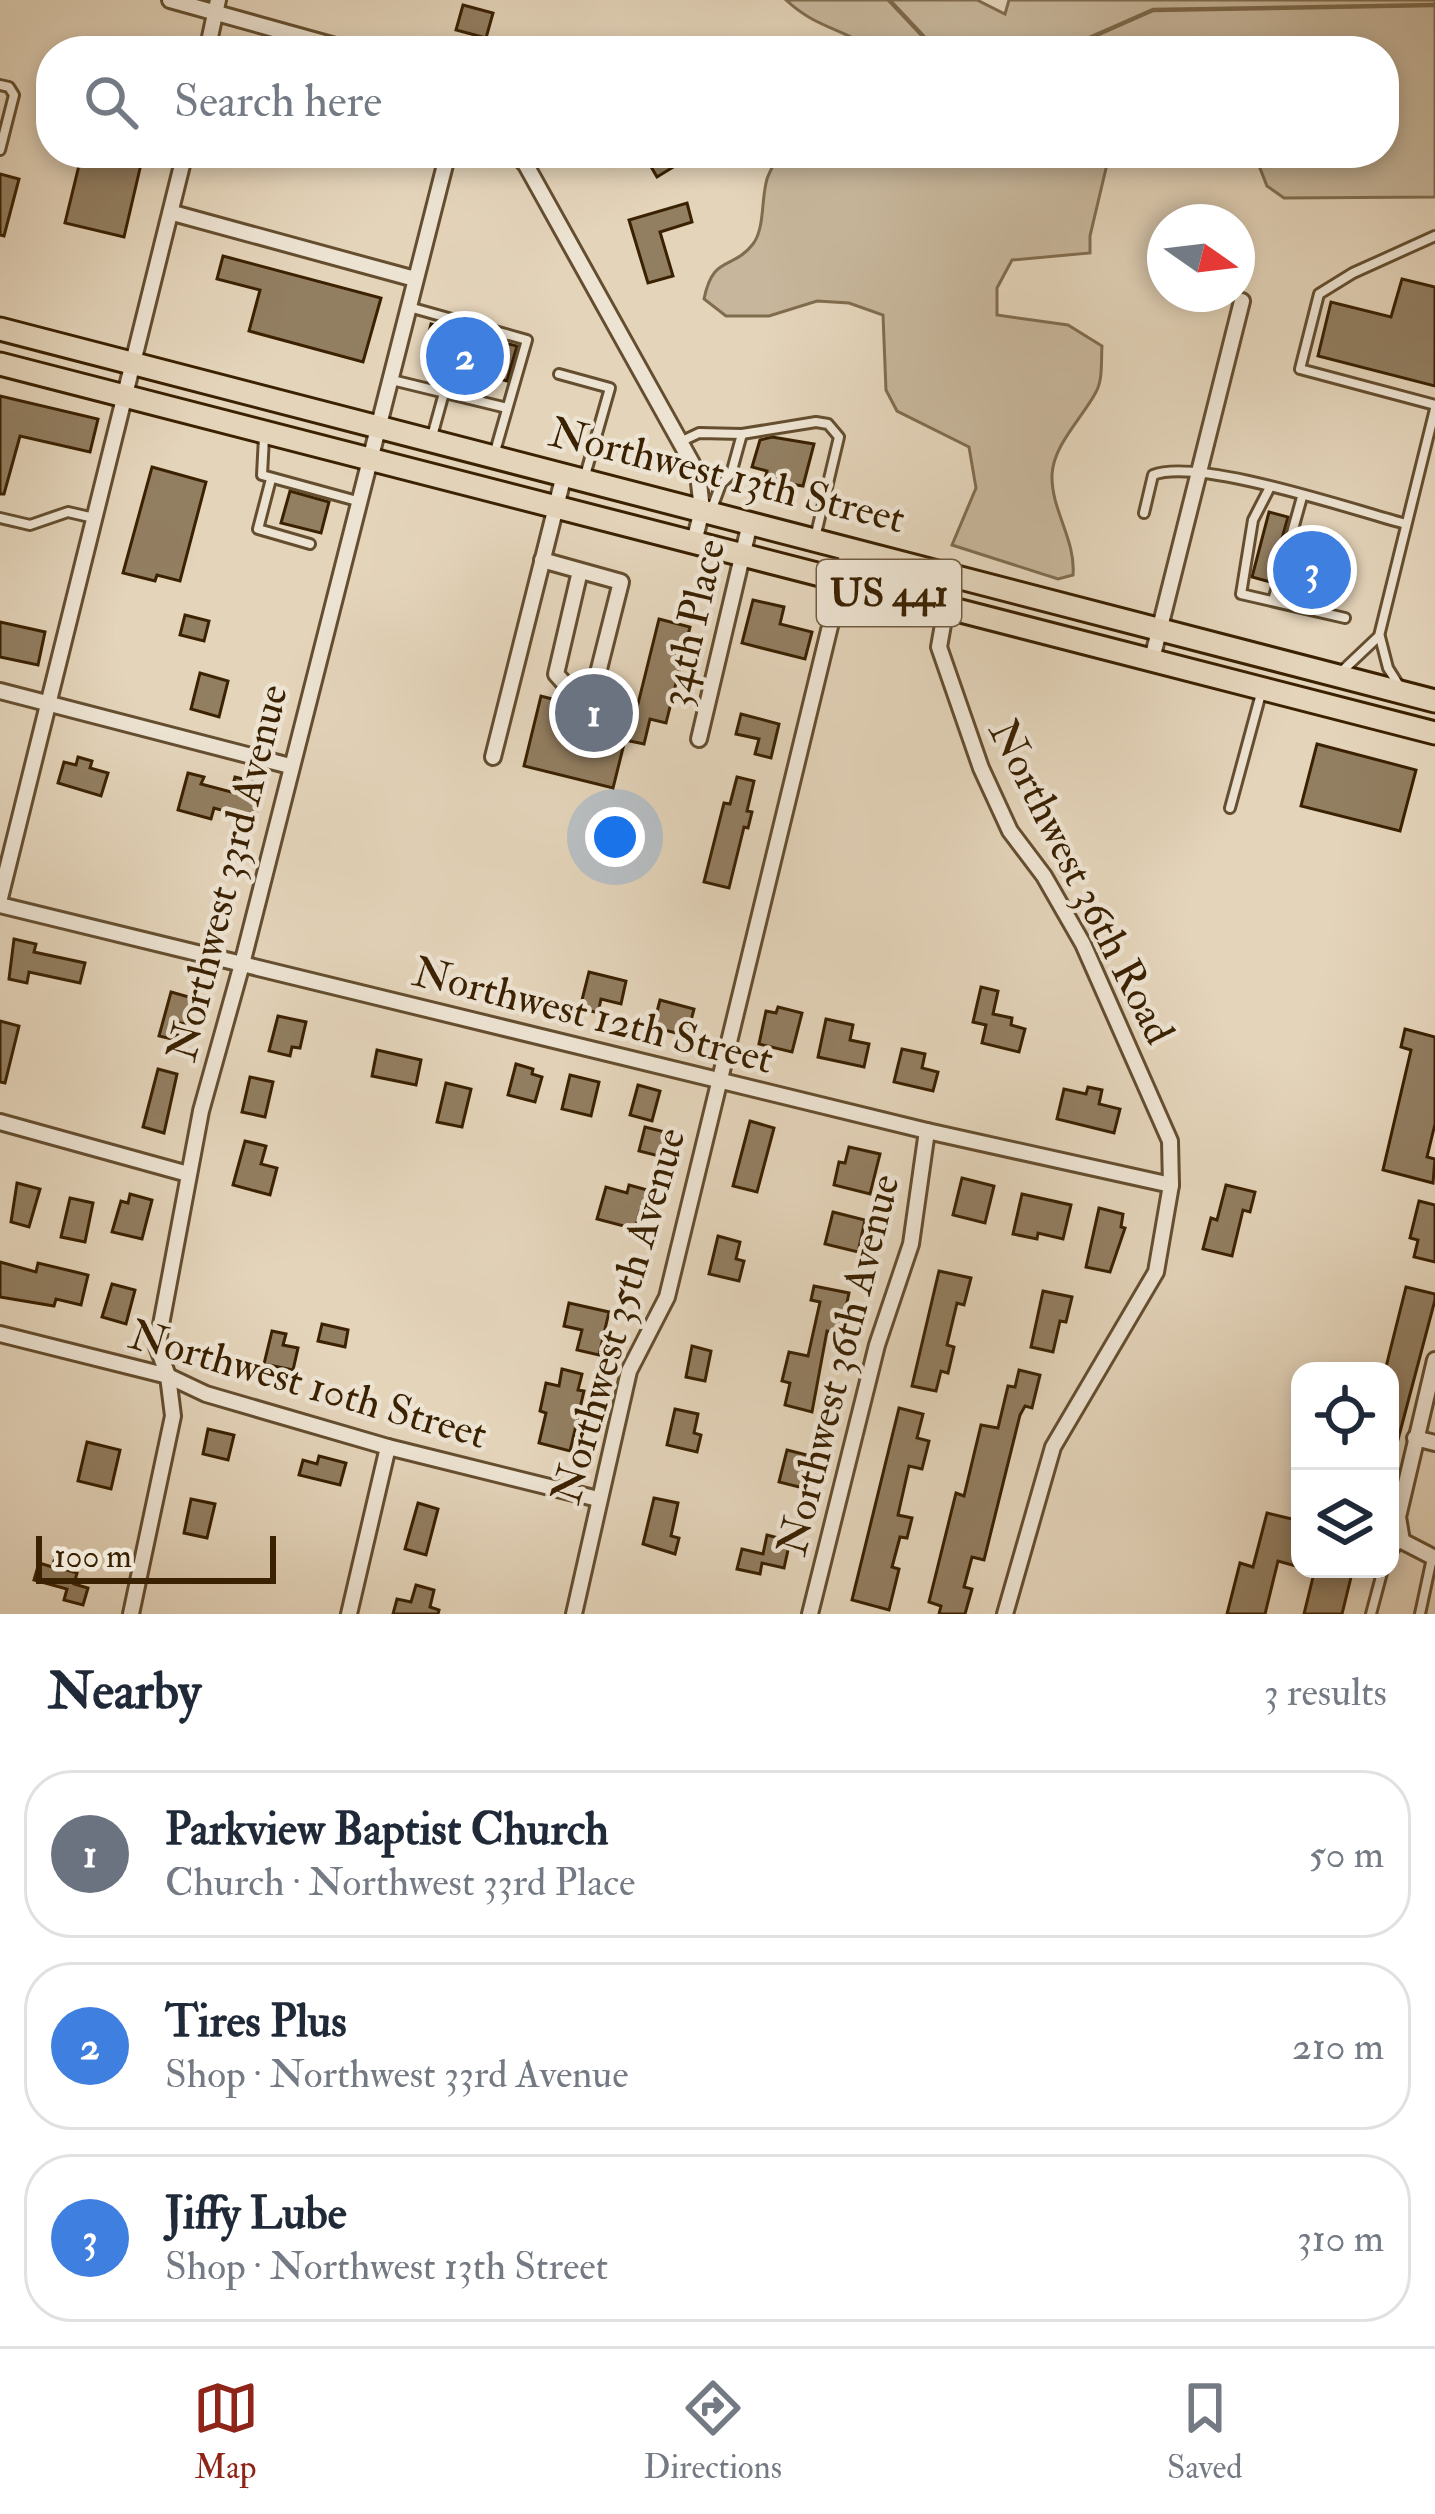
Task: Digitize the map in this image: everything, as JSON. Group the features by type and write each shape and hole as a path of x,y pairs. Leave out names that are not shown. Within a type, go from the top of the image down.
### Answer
{"main road":[{"name":"Northwest 13th Street","path":"0,329 1435,701"},
{"name":"Northwest 13th Street","path":"0,364 1435,733"}],"street":[{"path":"170,0 217,6 308,36"},
{"path":"210,36 217,6"},
{"path":"0,902 182,168"},
{"name":"Northwest 33rd Avenue","path":"131,1614 173,1416 168,1376 157,1346 188,1174 444,168"},
{"path":"525,168 698,474 706,511 694,542"},
{"path":"172,213 415,279"},
{"path":"1152,659 1239,312"},
{"path":"493,757 555,507 574,477"},
{"name":"34th Place","path":"699,739 750,523"},
{"name":"Northwest 35th Avenue","path":"574,1614 629,1371 667,1297 849,548"},
{"path":"542,560 621,582 596,682 586,689 556,674 580,571"},
{"name":"Northwest 36th Road","path":"952,574 940,647 981,768 1010,831 1044,876 1117,1015 1170,1141 1171,1185 1156,1272 1053,1447 1005,1614"},
{"path":"0,691 290,766"},
{"name":"Northwest 12th Street","path":"0,902 719,1081 1171,1185"},
{"path":"0,1122 188,1174"},
{"name":"Northwest 36th Avenue","path":"810,1614 877,1346 911,1244 927,1131"},
{"name":"Northwest 10th Street","path":"0,1334 168,1376 206,1394 388,1448 598,1498"},
{"path":"1433,1557 1402,1540 1398,1516 1435,1360"},
{"path":"1415,1438 1435,1443"},
{"path":"350,1614 388,1448"}],"lane":[{"path":"0,85 9,87 14,95 0,150"},
{"path":"1336,675 1358,660 1379,636 1435,407 1300,369 1319,294 1435,236"},
{"path":"408,307 526,340 494,457"},
{"path":"559,374 610,388 574,477"},
{"path":"389,379 507,408"},
{"path":"431,441 444,392"},
{"path":"680,442 699,433 742,434 828,424 839,437 814,539"},
{"path":"265,432 262,475 357,501"},
{"path":"706,511 731,474 742,434"},
{"path":"1144,513 1153,475 1167,470 1199,472 1406,524"},
{"path":"271,479 258,530 310,544"},
{"path":"1269,489 1253,520 1241,594 1345,618"},
{"path":"1273,602 1302,497"},
{"path":"0,518 31,525 68,512 95,518"},
{"path":"1379,636 1388,668 1405,693"},
{"path":"1230,808 1262,688"},
{"path":"1399,1544 1402,1540"},
{"path":"1420,1614 1433,1557"},
{"path":"1371,1614 1381,1578"}],"shaded area":[{"path":"786,0 977,0 1005,14 1009,0 1435,0 1435,197 1284,198 1267,186 1260,168 1399,168 1399,36 850,36 808,17"},
{"path":"772,168 1106,168 1090,253 1012,260 997,288 997,315 1068,325 1102,346 1098,387 1063,442 1052,475 1073,575 1058,579 952,545 976,488 969,447 897,411 886,390 883,315 849,303 817,301 769,316 726,316 704,299 712,275 745,252 757,237"}],"building":[{"path":"463,5 493,13 487,36 456,30"},
{"path":"78,168 140,168 124,237 65,223"},
{"path":"0,174 19,179 4,236 0,235"},
{"path":"687,203 692,222 660,232 673,276 648,283 629,220"},
{"path":"223,256 381,298 363,362 249,331 260,290 217,279"},
{"path":"1402,279 1435,287 1435,386 1318,356 1331,302 1391,317"},
{"path":"431,324 517,346 507,381 422,360"},
{"path":"0,396 98,419 90,452 20,436 4,494 0,494"},
{"path":"772,437 814,444 803,486 765,480 767,471 752,467 760,440"},
{"path":"152,467 206,482 180,581 123,573"},
{"path":"290,491 329,502 321,533 281,523"},
{"path":"1269,512 1288,517 1270,582 1252,577"},
{"path":"1295,554 1337,563 1331,586 1288,577"},
{"path":"753,600 784,607 780,624 812,632 805,659 742,643"},
{"path":"185,615 209,621 204,641 180,635"},
{"path":"659,619 690,627 666,723 650,719 644,744 625,740 613,788 524,766 541,696 560,701 561,694 569,693 588,702 587,708 634,720"},
{"path":"0,622 45,632 38,665 0,657"},
{"path":"200,673 228,681 219,717 191,709"},
{"path":"741,714 779,724 771,758 755,754 759,739 736,734"},
{"path":"1317,744 1416,770 1400,831 1301,806"},
{"path":"78,757 92,761 90,768 108,773 101,796 58,783 64,762 76,765"},
{"path":"188,773 204,777 201,784 231,792 235,777 264,784 254,819 214,808 211,819 178,810"},
{"path":"737,777 754,781 747,811 752,812 729,888 704,882 724,803 730,804"},
{"path":"14,939 36,944 34,952 85,963 80,983 29,972 27,983 9,979"},
{"path":"589,972 626,981 621,1004 601,999 598,1013 580,1008"},
{"path":"981,987 998,991 993,1014 1012,1018 1011,1025 1025,1029 1019,1052 982,1043 986,1025 973,1022"},
{"path":"171,992 196,999 189,1025 181,1023 176,1040 159,1036"},
{"path":"660,1000 694,1009 687,1036 653,1027"},
{"path":"778,1007 802,1013 792,1052 759,1044 766,1011 776,1013"},
{"path":"278,1016 306,1022 300,1048 292,1047 290,1056 269,1051"},
{"path":"826,1019 853,1025 850,1040 869,1044 864,1067 818,1057"},
{"path":"0,1021 19,1026 5,1083 0,1082"},
{"path":"1405,1029 1435,1037 1435,1124 1427,1157 1435,1159 1433,1183 1383,1170 1411,1050 1401,1047"},
{"path":"902,1049 925,1054 922,1068 938,1072 933,1091 894,1082"},
{"path":"377,1050 421,1060 416,1085 372,1076"},
{"path":"516,1064 542,1077 535,1102 508,1095"},
{"path":"158,1069 177,1074 164,1133 143,1127"},
{"path":"570,1075 599,1082 591,1116 562,1109"},
{"path":"250,1077 273,1082 265,1117 242,1112"},
{"path":"446,1083 471,1089 462,1127 437,1122"},
{"path":"638,1085 660,1091 652,1121 630,1115"},
{"path":"1088,1087 1102,1090 1099,1104 1120,1109 1114,1133 1057,1119 1064,1089 1086,1094"},
{"path":"750,1121 774,1128 757,1192 733,1186"},
{"path":"645,1127 669,1133 663,1157 639,1151"},
{"path":"245,1141 266,1146 261,1164 277,1168 270,1195 233,1185"},
{"path":"849,1147 880,1154 870,1194 834,1185 839,1162 845,1163"},
{"path":"962,1178 994,1186 985,1223 953,1215"},
{"path":"17,1183 40,1189 29,1227 11,1222"},
{"path":"629,1185 651,1191 635,1229 597,1219 606,1187 627,1193"},
{"path":"1226,1185 1255,1192 1250,1212 1243,1210 1232,1256 1203,1249"},
{"path":"130,1194 152,1200 142,1239 112,1232 121,1201 128,1203"},
{"path":"1022,1194 1071,1205 1063,1239 1013,1234"},
{"path":"70,1198 93,1203 85,1242 61,1237"},
{"path":"1419,1201 1435,1205 1435,1262 1414,1257 1418,1240 1410,1238"},
{"path":"1099,1208 1123,1214 1121,1227 1125,1228 1110,1272 1086,1267"},
{"path":"833,1212 865,1220 858,1252 825,1244"},
{"path":"718,1236 740,1242 736,1259 744,1261 739,1281 709,1274"},
{"path":"0,1262 36,1272 38,1263 88,1275 81,1305 56,1299 54,1306 0,1297"},
{"path":"939,1271 971,1278 964,1305 957,1303 947,1345 954,1347 948,1373 941,1371 936,1391 912,1386"},
{"path":"112,1284 135,1290 126,1324 102,1317"},
{"path":"814,1286 849,1293 840,1334 827,1331 812,1412 785,1405 790,1383 782,1381 789,1352 808,1356 820,1302 811,1300"},
{"path":"1406,1287 1435,1294 1399,1436 1399,1362 1387,1362"},
{"path":"1043,1291 1072,1297 1053,1352 1031,1347"},
{"path":"569,1303 609,1312 599,1355 577,1350 582,1330 564,1326"},
{"path":"322,1324 348,1330 345,1347 318,1341"},
{"path":"272,1331 286,1334 283,1345 298,1348 293,1370 264,1364"},
{"path":"692,1346 711,1351 705,1381 686,1377"},
{"path":"562,1369 582,1374 578,1390 584,1391 570,1451 539,1443 546,1383 559,1386"},
{"path":"1019,1370 1040,1375 1032,1408 1025,1406 1020,1415 984,1560 972,1557 964,1587 972,1589 965,1614 939,1614 941,1606 929,1602 956,1493 964,1496 981,1425 998,1428 1008,1386 1015,1387"},
{"path":"899,1408 923,1414 917,1438 929,1441 922,1469 909,1466 898,1515 912,1518 907,1538 900,1537 892,1567 899,1569 889,1610 852,1600"},
{"path":"675,1409 698,1414 697,1452 667,1445"},
{"path":"208,1429 234,1435 228,1460 203,1454"},
{"path":"87,1442 120,1450 111,1489 78,1481"},
{"path":"787,1450 811,1456 803,1488 779,1482"},
{"path":"319,1456 346,1463 340,1485 299,1475 303,1460 317,1464"},
{"path":"654,1498 678,1503 671,1536 679,1538 675,1554 643,1544"},
{"path":"191,1499 215,1504 207,1538 184,1533"},
{"path":"418,1503 438,1509 426,1555 405,1549"},
{"path":"1267,1513 1291,1519 1291,1565 1278,1561 1265,1614 1227,1614 1240,1563 1253,1567"},
{"path":"767,1535 790,1541 784,1568 762,1563 760,1574 737,1569 742,1549 763,1554"},
{"path":"54,1561 69,1565 67,1570 77,1573 74,1584 88,1588 83,1605 64,1600 67,1589 34,1580 39,1563 52,1567"},
{"path":"1313,1578 1351,1578 1342,1614 1304,1614"},
{"path":"416,1585 434,1590 430,1607 439,1610 438,1614 393,1614 397,1599 411,1602"}],"waterway":[{"path":"889,0 923,36"},
{"path":"1094,36 1153,10 1435,5"}],"place":[{"name":"Tires Plus","path":"465,356"},
{"name":"Jiffy Lube","path":"1312,570"},
{"name":"Parkview Baptist Church","path":"594,713"}]}
